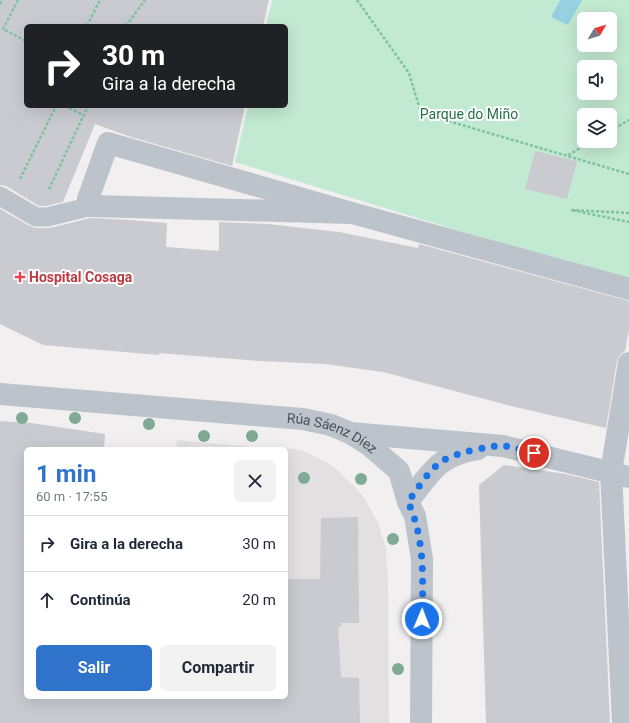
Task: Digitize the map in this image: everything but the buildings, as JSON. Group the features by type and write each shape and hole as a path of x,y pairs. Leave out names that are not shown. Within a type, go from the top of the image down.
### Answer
{"street":[{"path":"92,206 88,199 108,143 352,213 629,289"},
{"path":"0,196 36,217 47,217 92,206 352,213"},
{"path":"623,723 620,474 629,364"},
{"name":"Rúa Sáenz Díez","path":"0,394 303,419 331,425 369,445 399,471 408,502 415,516 422,559 421,723"},
{"path":"350,434 503,446 620,474"},
{"path":"408,502 431,472 444,460 456,454 467,451 503,446"}],"path":[{"path":"0,4 2,0"},
{"path":"18,0 3,29 24,40"},
{"path":"88,24 100,0"},
{"path":"127,24 145,0"},
{"path":"357,0 409,73 421,113 629,174"},
{"path":"20,180 55,108"},
{"path":"69,108 84,115"},
{"path":"36,217 87,108"},
{"path":"617,127 629,120"},
{"path":"568,155 580,148"},
{"path":"629,213 571,210 629,222"}],"shaded area":[{"path":"176,440 252,447 177,447"},
{"path":"288,449 304,451 335,468 357,489 365,499 379,525 386,549 388,580 389,723 195,723 279,699 288,699"}],"green space":[{"name":"Parque do Miño","path":"272,0 629,0 629,283 235,162 248,108 288,108 288,24 266,24"}],"water":[{"path":"560,0 582,0 568,25 551,17"}],"place":[{"name":"Hospital Cosaga","path":"20,277"}],"route":[{"path":"422,619 422,559 415,516 408,502 431,472 444,460 456,454 472,450 503,446 534,453"}]}
